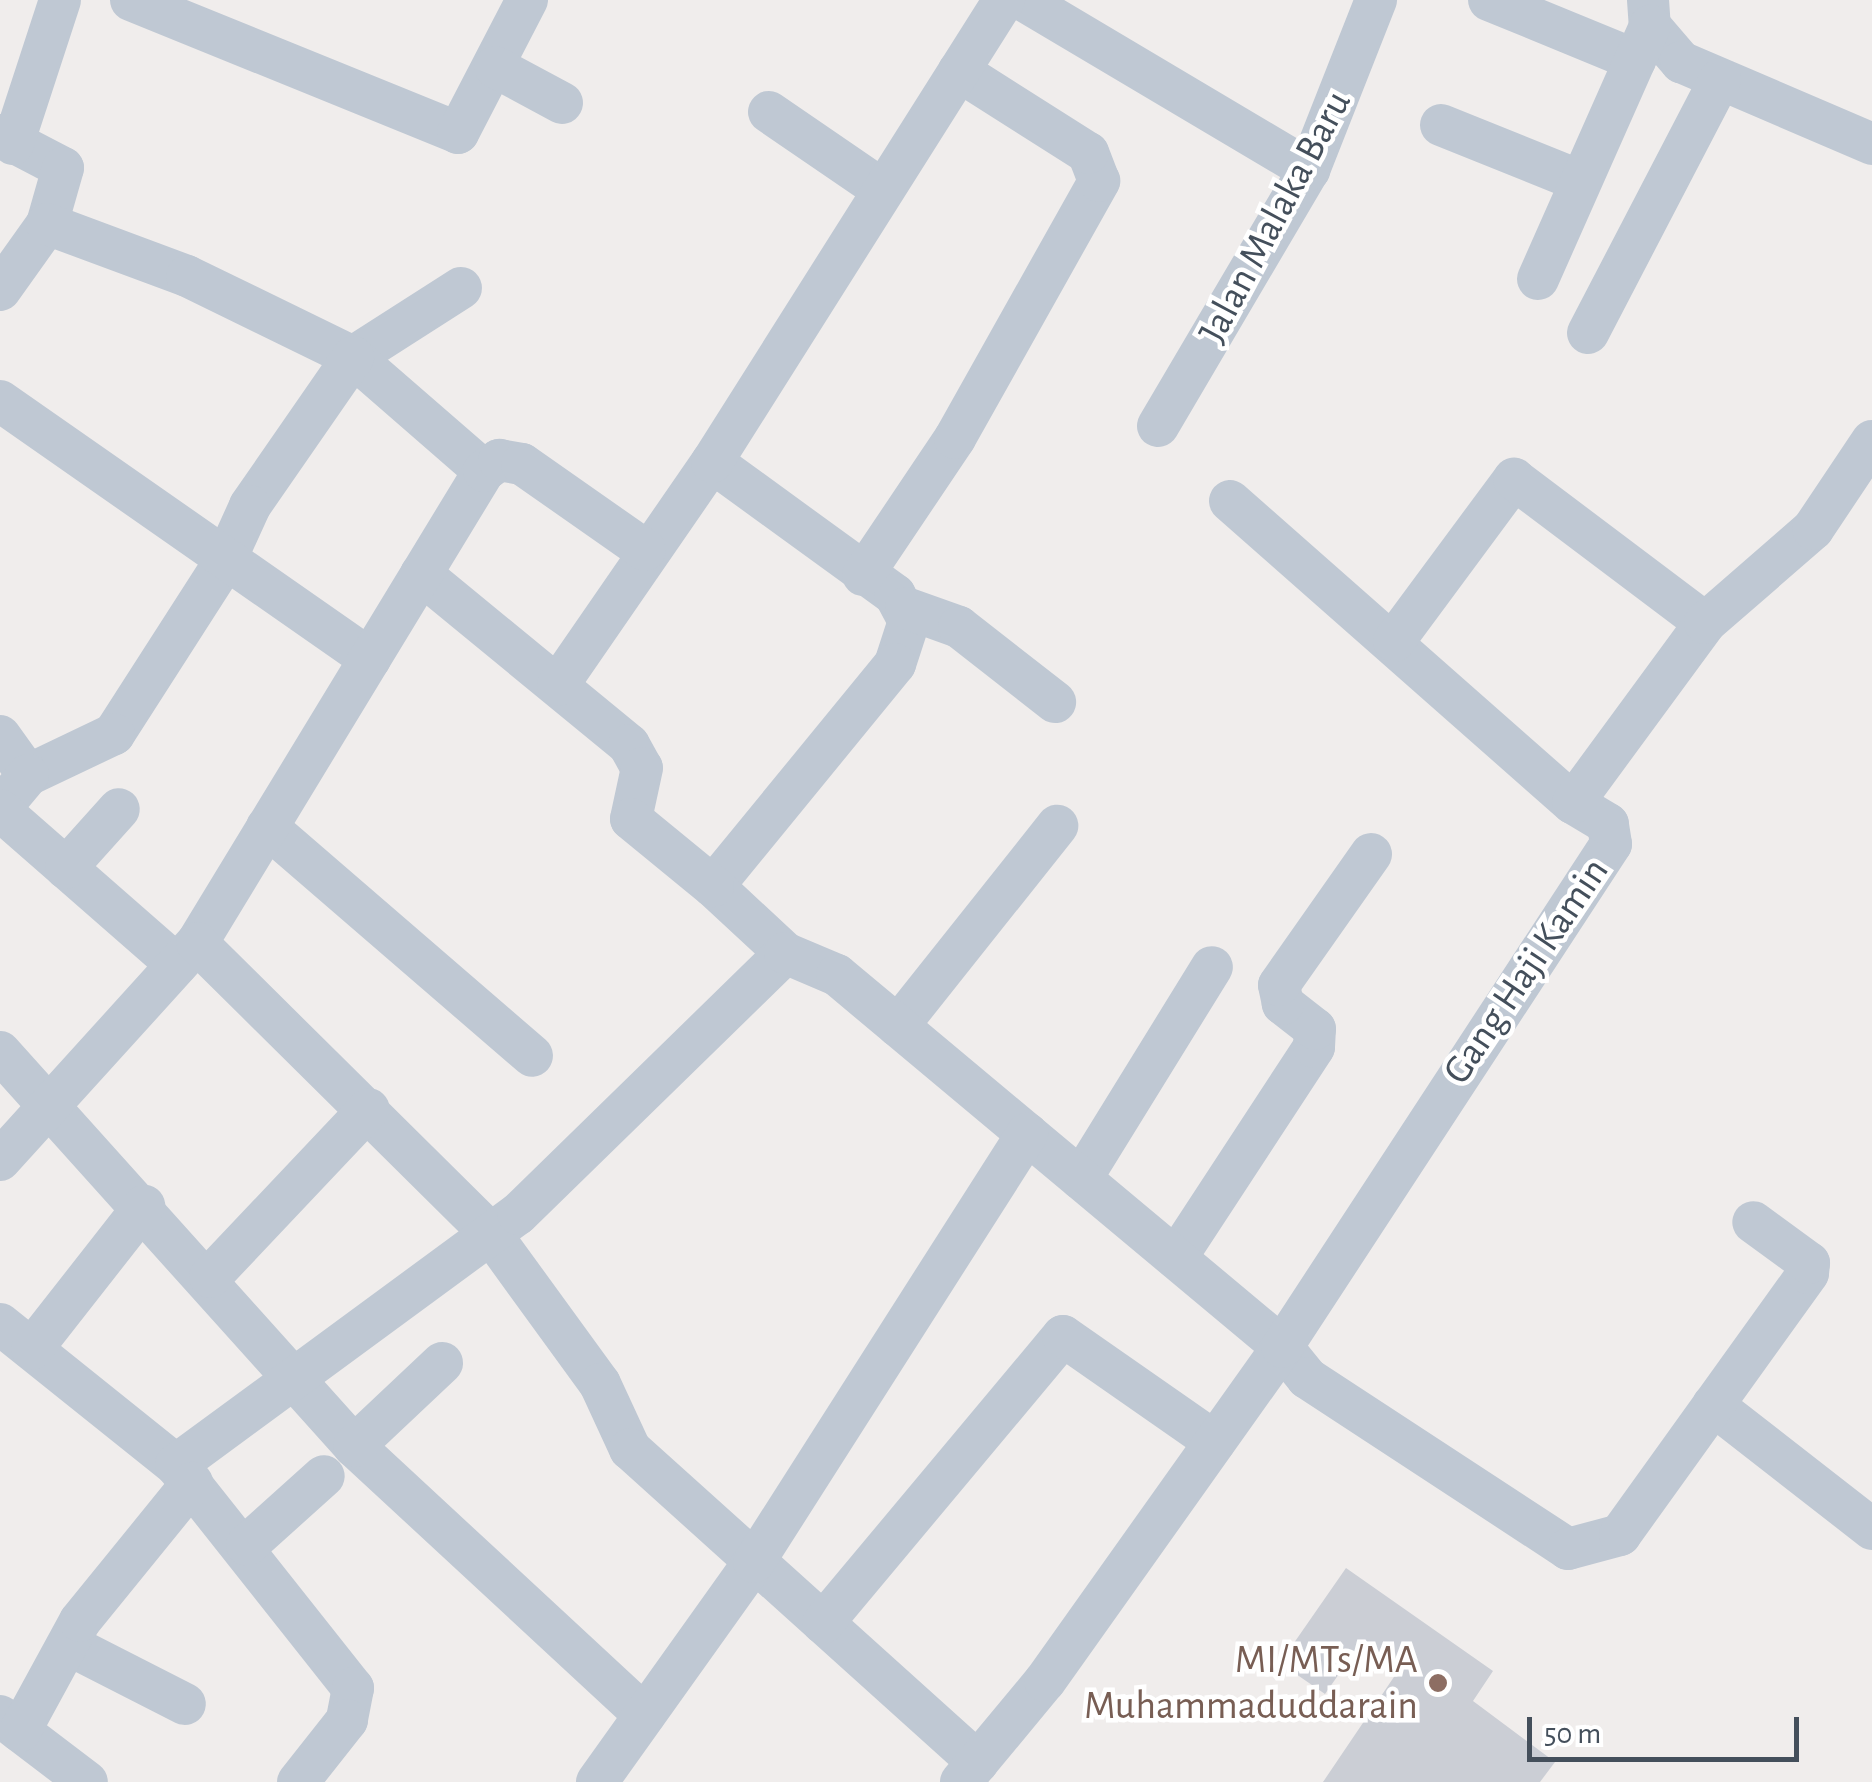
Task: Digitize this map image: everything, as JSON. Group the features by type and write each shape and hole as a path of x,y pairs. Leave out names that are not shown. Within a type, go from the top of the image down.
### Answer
{"street":[{"path":"0,290 47,224 66,176 6,139 60,0"},
{"path":"131,0 451,132 463,130 526,0"},
{"path":"558,685 645,550 712,462 1004,0"},
{"path":"1023,0 1309,170"},
{"name":"Jalan Malaka Baru","path":"1158,426 1309,170 1376,0"},
{"path":"1489,0 1644,29 1681,62 1872,144"},
{"path":"1538,279 1644,29"},
{"path":"495,67 562,104"},
{"path":"863,575 954,438 1099,182 1088,153 959,71"},
{"path":"1588,334 1720,79"},
{"path":"769,112 884,190"},
{"path":"1442,125 1580,181"},
{"path":"47,224 187,276 353,357 484,471"},
{"path":"461,288 353,357 250,506 226,561 114,734 28,775 0,809 66,868 187,954 369,1109 491,1234 600,1384 630,1449 823,1623 970,1772"},
{"path":"0,401 370,659"},
{"name":"Gang Haji Kamin","path":"970,1772 1282,1347 1612,844 1608,824 1573,803 1704,623 1803,540 1872,441"},
{"path":"0,1160 187,954 484,471 499,460 522,464 645,550"},
{"path":"712,462 906,608 960,627 1055,702"},
{"path":"1394,640 1514,479 1704,623"},
{"path":"1230,501 1394,640 1573,803"},
{"path":"421,574 640,757 631,820 713,886 784,954 837,975 1282,1347 1307,1378 1568,1549 1620,1535 1810,1268 1754,1222"},
{"path":"713,886 895,664 908,635 906,608"},
{"path":"0,736 28,775"},
{"path":"66,868 119,809"},
{"path":"898,1026 1057,826"},
{"path":"268,827 532,1056"},
{"path":"1176,1258 1314,1047 1315,1029 1283,1004 1279,985 1371,854"},
{"path":"87,1782 10,1723 184,1474 293,1379 491,1234 784,954"},
{"path":"1081,1179 1212,967"},
{"path":"0,1052 210,1277 354,1446 645,1715"},
{"path":"210,1277 369,1109"},
{"path":"597,1782 754,1562 1027,1134"},
{"path":"144,1206 11,1339 184,1474 246,1545 353,1688 347,1720 298,1782"},
{"path":"823,1623 1063,1336 1215,1442"},
{"path":"354,1446 442,1364"},
{"path":"1713,1405 1872,1529"},
{"path":"246,1545 324,1476"},
{"path":"74,1636 77,1649 185,1704"}],"building":[{"name":"MI/MTs/MA Muhammaduddarain","path":"1346,1568 1493,1671 1473,1701 1555,1762 1540,1782 1323,1782 1400,1668 1362,1641 1325,1694 1280,1663"}],"place":[{"name":"MI/MTs/MA Muhammaduddarain","path":"1438,1683"}]}
